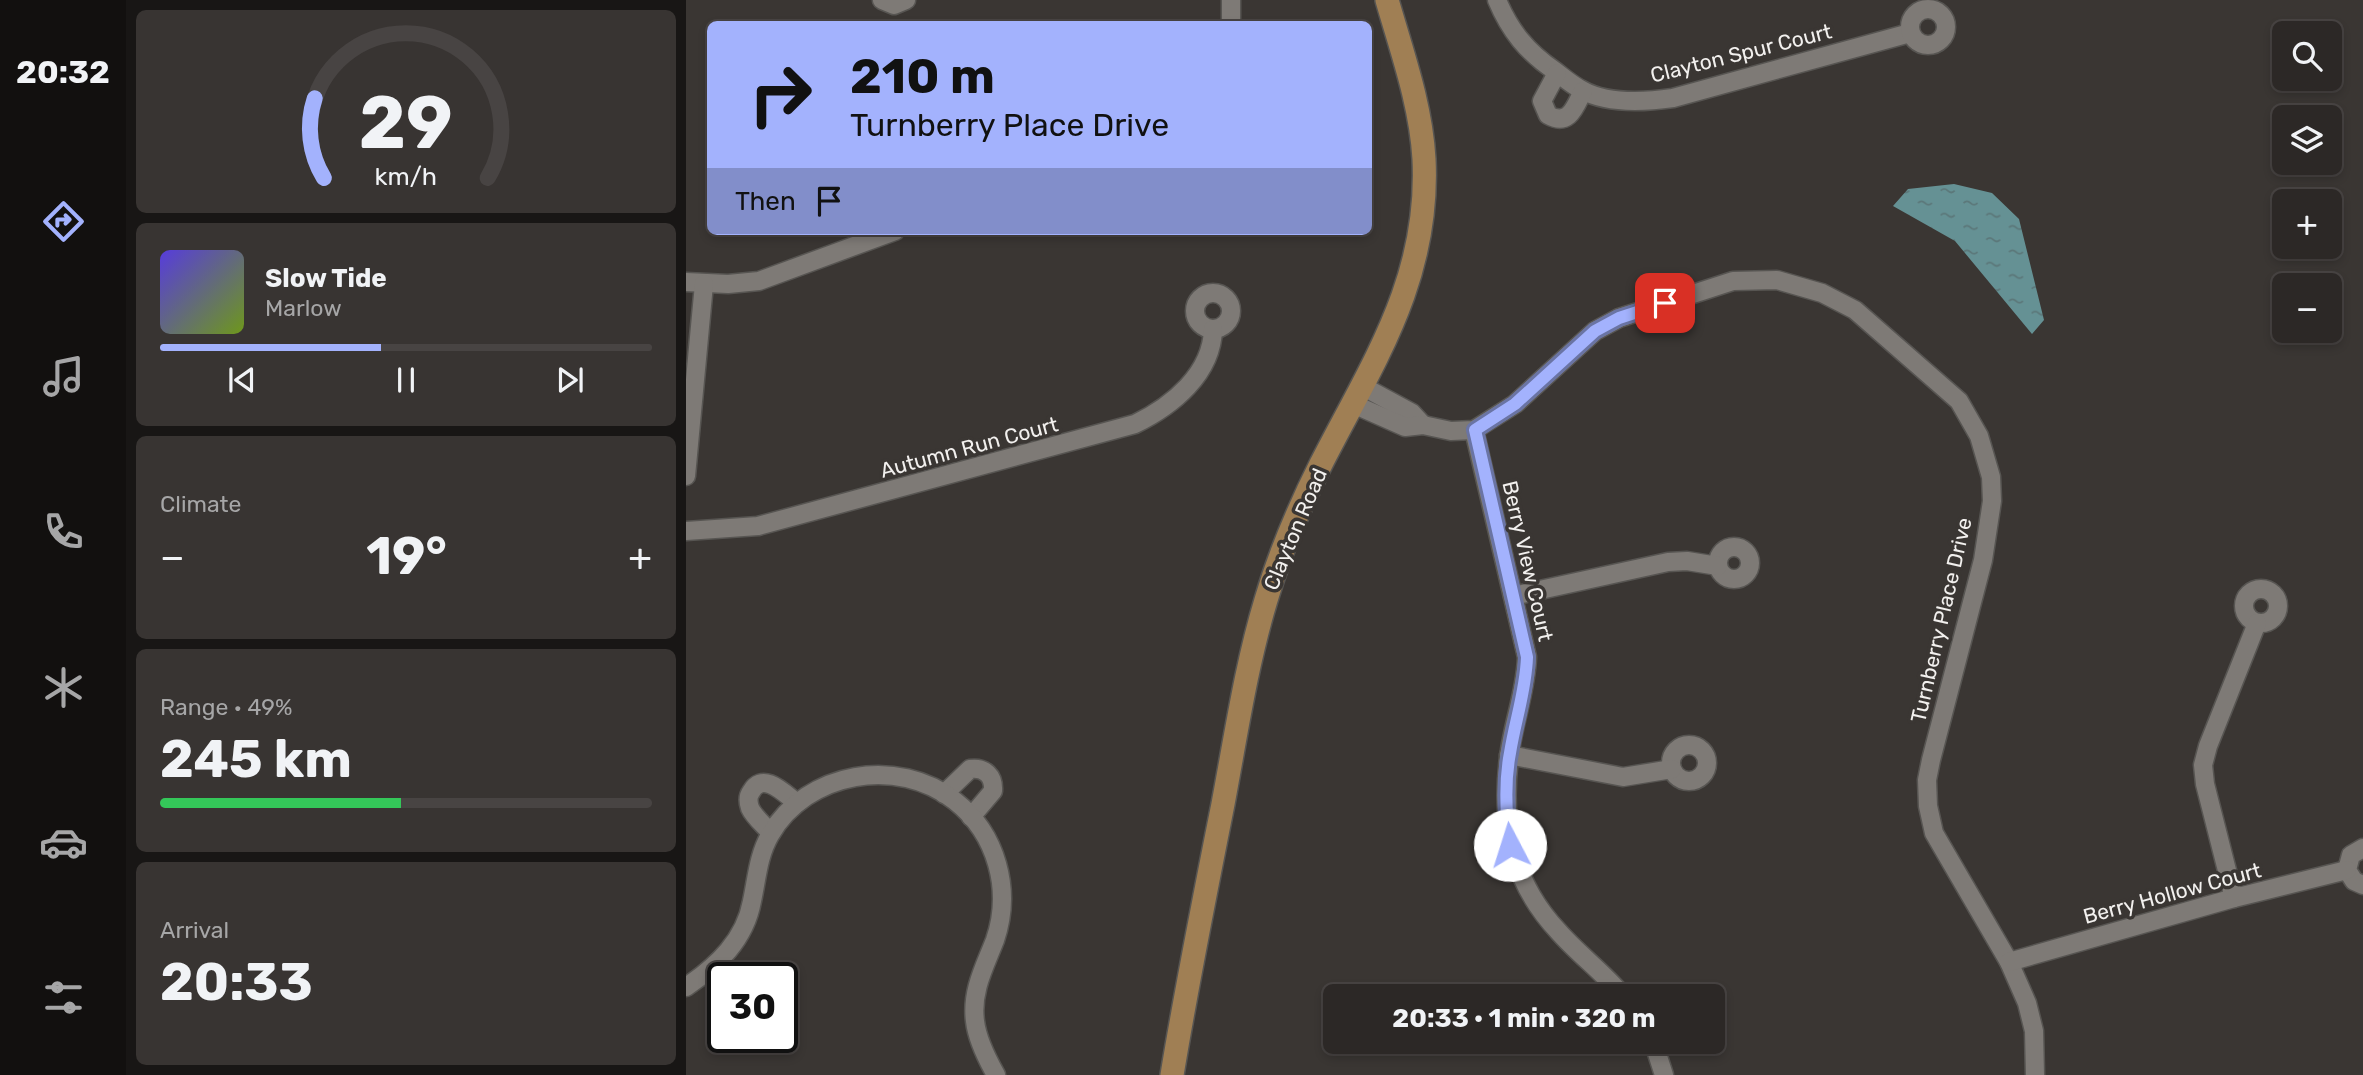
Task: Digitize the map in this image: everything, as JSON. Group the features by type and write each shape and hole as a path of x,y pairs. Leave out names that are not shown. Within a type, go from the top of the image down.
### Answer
{"main road":[{"name":"Clayton Road","path":"1171,1075 1259,623 1273,575 1290,529 1391,330 1409,283 1420,233 1424,158 1419,120 1387,0"}],"street":[{"path":"882,0 894,5 906,0"},
{"path":"1231,0 1231,21"},
{"name":"Clayton Spur Court","path":"1497,0 1504,17 1535,58 1583,91 1630,100 1673,98 1910,33"},
{"path":"1557,73 1542,101 1548,115 1558,119 1572,114 1583,91"},
{"path":"686,476 695,283 759,281 884,235"},
{"name":"Turnberry Place Drive","path":"1475,430 1515,404 1595,331 1619,318 1733,281 1777,280 1822,293 1855,310 1959,401 1979,436 1991,477 1992,501 1983,560 1927,780 1928,806 1934,833 2009,962 2027,1003 2034,1031 2035,1075"},
{"name":"Autumn Run Court","path":"686,531 758,526 1135,424 1168,405 1185,390 1204,363 1211,346 1213,329"},
{"path":"1357,395 1412,413 1423,425 1451,431 1475,430"},
{"name":"Berry View Court","path":"1475,430 1527,657 1527,677 1509,755 1506,797 1510,845 1541,912 1611,984"},
{"path":"1513,596 1668,562 1687,561 1718,566"},
{"path":"2234,898 2205,784 2203,765 2257,623"},
{"path":"1509,755 1622,777 1672,769"},
{"path":"944,794 970,769 976,768 988,773 992,779 993,791 971,817"},
{"path":"686,987 706,974 738,938 747,921 763,849 771,833 797,803 829,784 865,775 916,780 944,794 971,817 990,843 999,870 1002,886 1001,920 979,977 975,1021 984,1052 996,1075"},
{"path":"771,833 751,810 748,798 754,787 773,784 797,803"},
{"path":"2363,848 2351,855 2347,870 2354,881 2363,885"},
{"name":"Berry Hollow Court","path":"2009,962 2234,898 2347,870"},
{"path":"1657,1054 1664,1075"}],"water":[{"path":"1954,184 1992,193 2019,219 2044,320 2032,334 1955,241 1893,206 1908,189"}],"route":[{"path":"1510,845 1506,797 1509,755 1527,677 1527,657 1475,430 1515,404 1595,331 1619,318 1665,303"}]}
